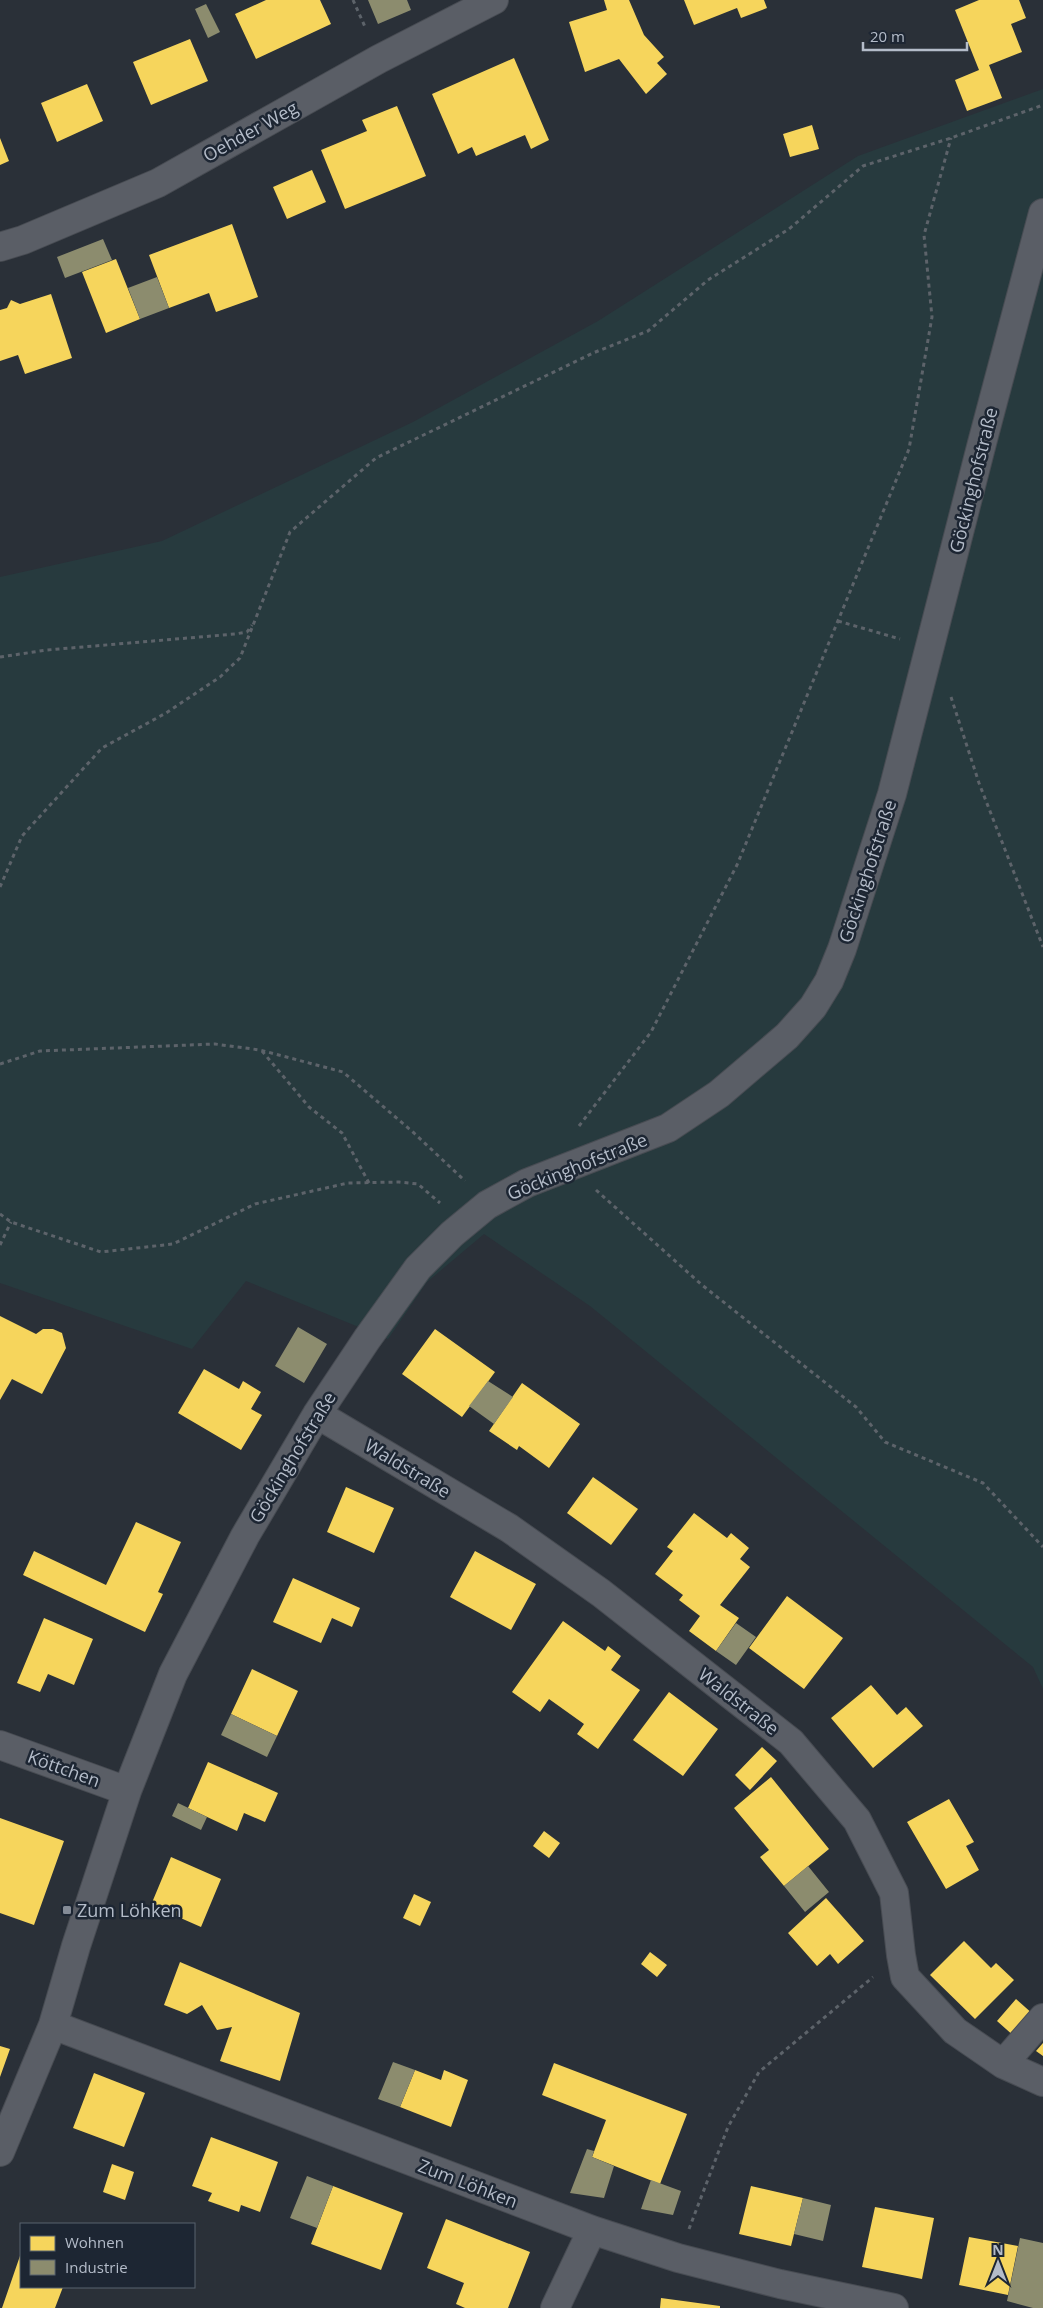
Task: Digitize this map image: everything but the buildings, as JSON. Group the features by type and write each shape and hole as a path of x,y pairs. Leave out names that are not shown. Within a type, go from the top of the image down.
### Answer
{"street":[{"name":"Oehder Weg","path":"0,247 23,240 158,183 379,59 494,0"},
{"name":"Göckinghofstraße","path":"0,2152 53,2025 76,1946 127,1791 173,1674 245,1536 317,1414 418,1268 452,1234 487,1205 527,1183 668,1128 719,1094 787,1036 813,1007 829,981 842,949 892,794 984,434 1043,213"},
{"name":"Waldstraße","path":"317,1414 510,1528 601,1593 790,1742 859,1825 894,1893 905,1977 955,2031 1003,2064 1043,2082"},
{"name":"Köttchen","path":"0,1745 127,1791"},
{"path":"1003,2064 1043,2018"},
{"name":"Zum Löhken","path":"53,2025 592,2230 678,2258 780,2284 894,2308"},
{"path":"555,2308 592,2230"}],"path":[{"path":"0,887 22,836 102,748 166,713 220,677 240,658 290,532 376,458 593,353 648,331 708,280 789,229 863,166 951,138 1043,104"},
{"path":"574,1130 581,1125 652,1032 737,865 909,449 932,317 924,236 951,138"},
{"path":"838,620 930,648"},
{"path":"0,657 48,650 234,634 247,632 256,621"},
{"path":"950,693 979,783 1043,947"},
{"path":"0,1064 40,1051 215,1044 260,1050 343,1072 414,1133 471,1187 487,1205"},
{"path":"260,1050 309,1108 342,1133 368,1183"},
{"path":"570,1166 702,1285 856,1407 885,1442 983,1483 1043,1547"},
{"path":"0,1214 11,1222 100,1252 173,1244 255,1204 348,1183 399,1182 418,1184"},
{"path":"0,1245 11,1222"},
{"path":"678,2258 728,2127 759,2072 901,1955"}],"green space":[{"path":"1043,89 1043,1689 1033,1667 590,1306 484,1234 427,1282 388,1339 246,1281 192,1349 0,1283 0,577 162,541 413,422 598,321 858,156"}],"place":[{"name":"Zum Löhken","path":"67,1910"}]}
